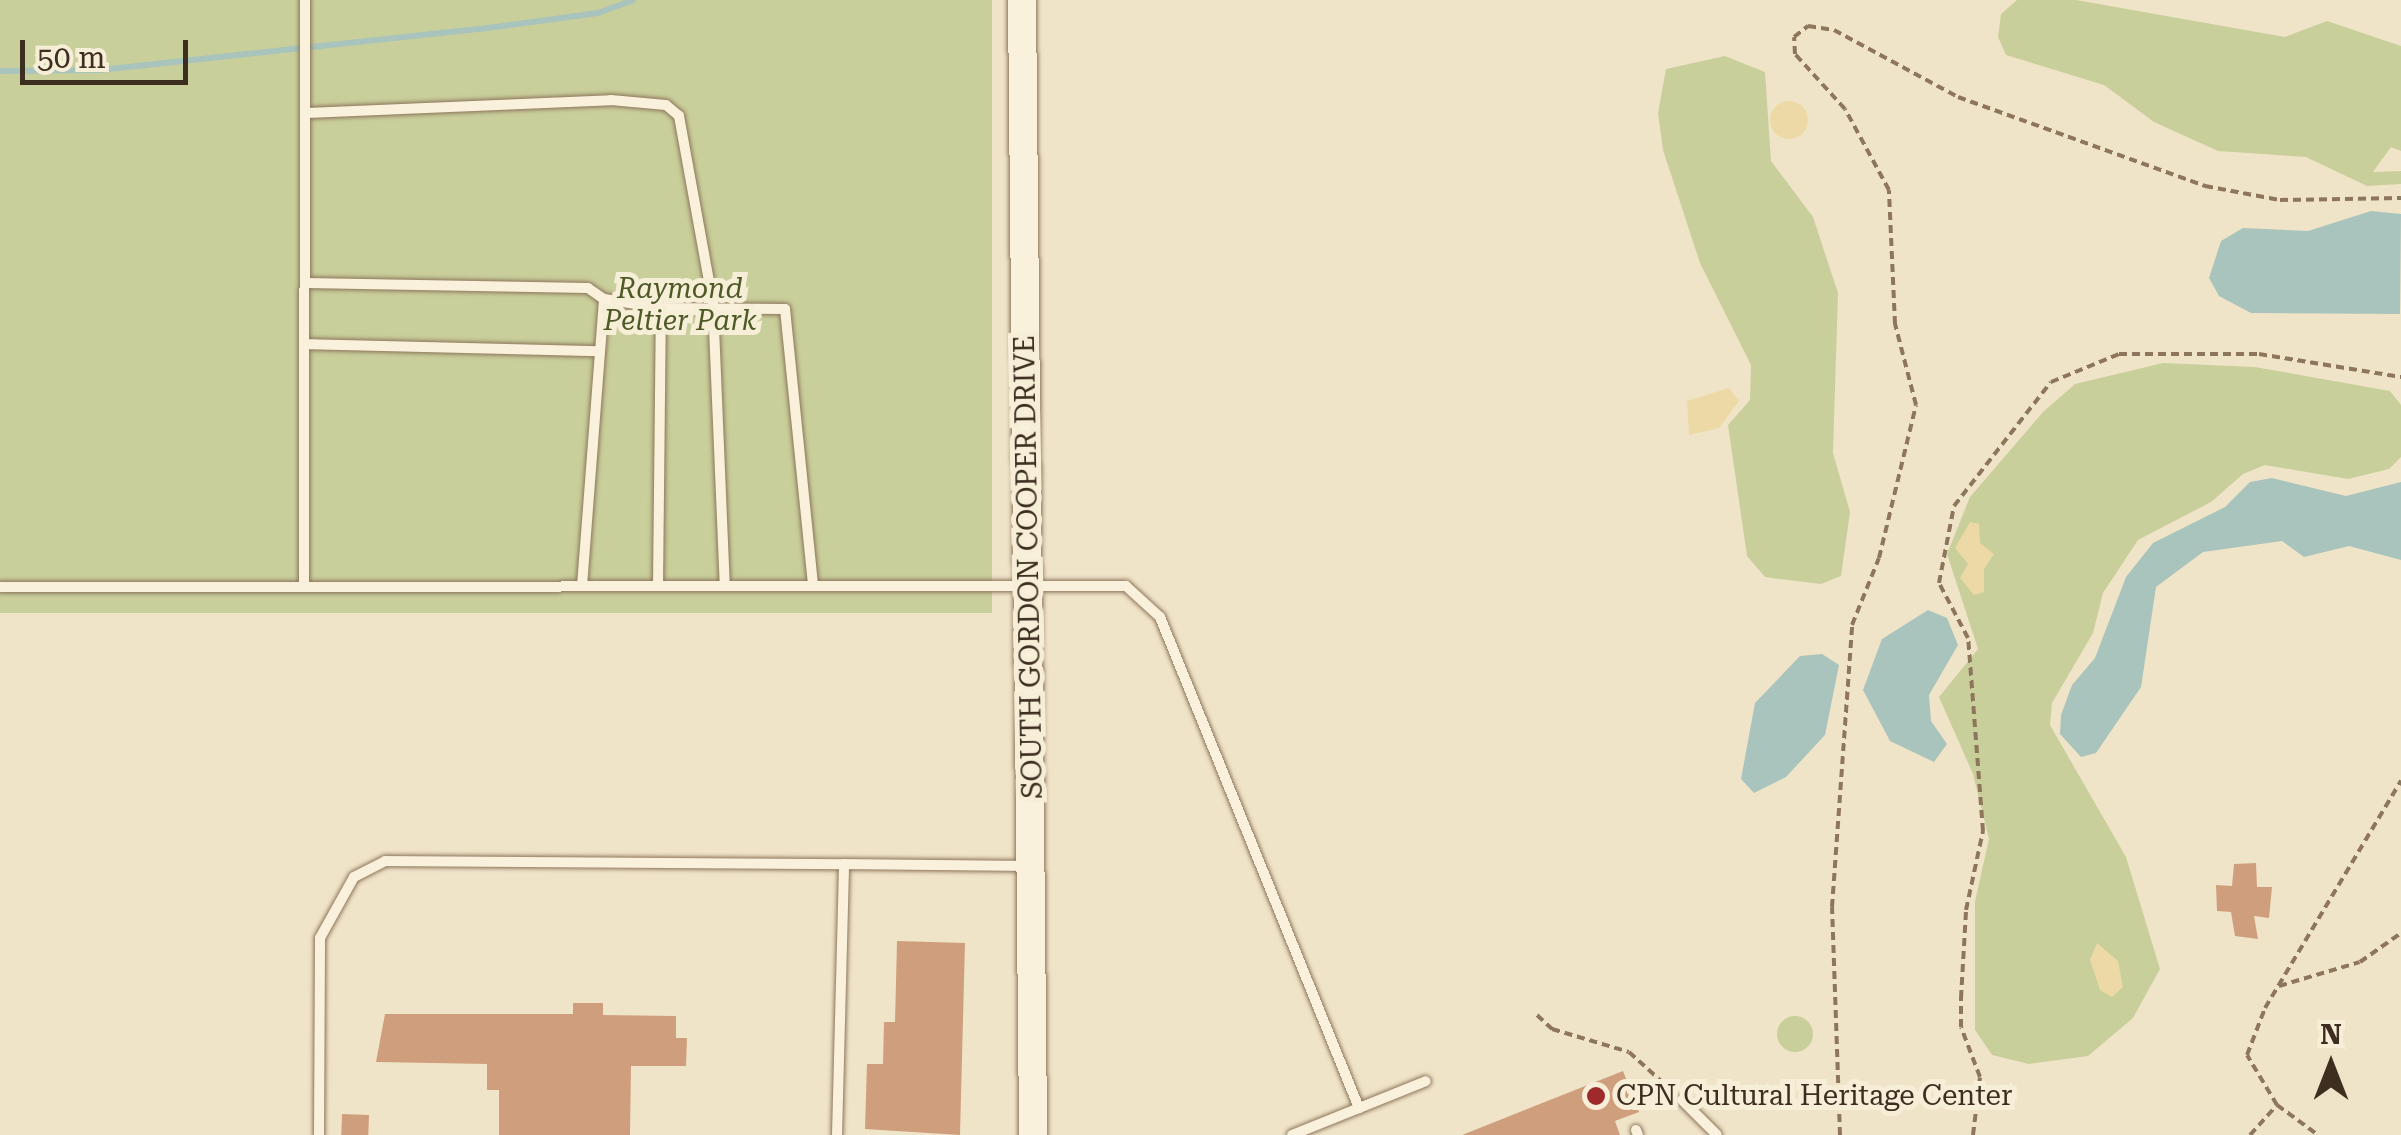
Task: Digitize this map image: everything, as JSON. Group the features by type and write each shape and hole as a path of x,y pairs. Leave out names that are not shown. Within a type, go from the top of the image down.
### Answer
{"main road":[{"name":"SOUTH GORDON COOPER DRIVE","path":"1022,0 1032,586 1033,1135"}],"lane":[{"path":"304,587 305,0"},
{"path":"307,113 611,100 666,105 690,149 713,304 725,586"},
{"path":"306,283 588,288 604,299 662,308 713,304 785,309 792,325 813,585"},
{"path":"582,586 595,485 595,351 604,299"},
{"path":"658,586 662,308"},
{"path":"305,344 595,351"},
{"path":"0,587 1126,586 1160,617 1359,1108"},
{"path":"319,1135 320,938 354,877 385,861 1033,866"},
{"path":"838,1135 844,864"},
{"path":"1292,1135 1426,1081"},
{"path":"1682,1100 1717,1135"}],"path":[{"path":"1840,1135 1832,907 1852,626 1887,530 1916,405 1895,324 1889,190 1845,108 1795,54 1794,37 1808,26 1834,30 1958,97 2205,186 2280,200 2401,198"},
{"path":"1973,1135 1980,1077 1961,1027 1961,998 1966,910 1983,830 1968,638 1938,582 1954,506 2051,382 2119,354 2259,354 2401,377"},
{"path":"2318,1135 2277,1104 2247,1056 2278,986 2399,785"},
{"path":"2278,986 2360,962 2401,933"},
{"path":"1537,1016 1552,1029 1628,1052 1682,1100"},
{"path":"2250,1135 2277,1104"}],"green space":[{"name":"Raymond Peltier Park","path":"0,0 992,0 992,613 0,613"},
{"path":"2017,0 2076,0 2285,37 2327,21 2401,46 2401,151 2391,147 2373,172 2401,171 2401,184 2367,186 2306,157 2218,151 2154,122 2104,85 2006,55 1998,37 2001,14"},
{"path":"1725,56 1765,72 1771,161 1813,217 1838,293 1833,453 1850,512 1841,576 1821,584 1765,577 1747,556 1728,425 1750,400 1751,365 1700,263 1663,150 1658,113 1666,69"},
{"path":"2163,363 2255,367 2390,391 2401,405 2401,457 2389,469 2348,479 2265,465 2243,474 2211,502 2138,540 2103,593 2093,633 2052,703 2050,725 2126,857 2160,969 2133,1018 2088,1056 2029,1064 1992,1055 1975,1030 1975,901 1989,839 1973,774 1939,697 1978,649 1947,554 1970,497 2043,412 2075,384"},
{"path":"1795,1016 1808,1021 1813,1034 1808,1047 1795,1052 1782,1047 1777,1034 1782,1021"}],"sand":[{"path":"1789,101 1803,106 1808,120 1803,134 1789,139 1775,134 1770,120 1775,106"},
{"path":"1729,388 1739,401 1719,428 1689,435 1687,401"},
{"path":"1970,522 1979,524 1980,543 1994,554 1984,569 1984,592 1974,595 1960,578 1968,564 1955,548"},
{"path":"2097,943 2118,961 2123,987 2112,997 2100,990 2090,960"}],"water":[{"path":"2371,211 2401,214 2400,314 2251,313 2219,296 2209,278 2221,241 2243,228 2308,231"},
{"path":"2272,478 2346,496 2401,482 2401,560 2349,546 2304,557 2282,541 2203,552 2156,587 2141,687 2096,753 2081,757 2060,734 2061,715 2072,685 2095,658 2126,577 2153,543 2225,507 2250,482"},
{"path":"1928,610 1947,618 1958,645 1929,695 1931,721 1947,744 1934,762 1890,741 1863,690 1882,639"},
{"path":"1822,654 1839,665 1825,735 1786,777 1754,793 1741,779 1755,703 1800,656"}],"building":[{"path":"2256,863 2257,887 2272,887 2269,918 2254,916 2258,939 2235,936 2231,912 2217,911 2216,885 2232,886 2234,864"},
{"path":"897,941 965,943 960,1135 865,1129 867,1064 883,1064 884,1022 895,1022"},
{"path":"573,1003 603,1003 603,1015 676,1016 676,1038 687,1038 686,1066 631,1066 630,1135 499,1135 499,1090 487,1090 487,1064 376,1062 385,1014 573,1014"},
{"name":"CPN Cultural Heritage Center","path":"1623,1071 1639,1112 1615,1121 1620,1135 1462,1135"},
{"path":"342,1114 369,1115 368,1135 341,1135"}],"waterway":[{"path":"0,71 100,70 480,29 598,13 633,0"}],"place":[{"name":"CPN Cultural Heritage Center","path":"1596,1096"}]}
